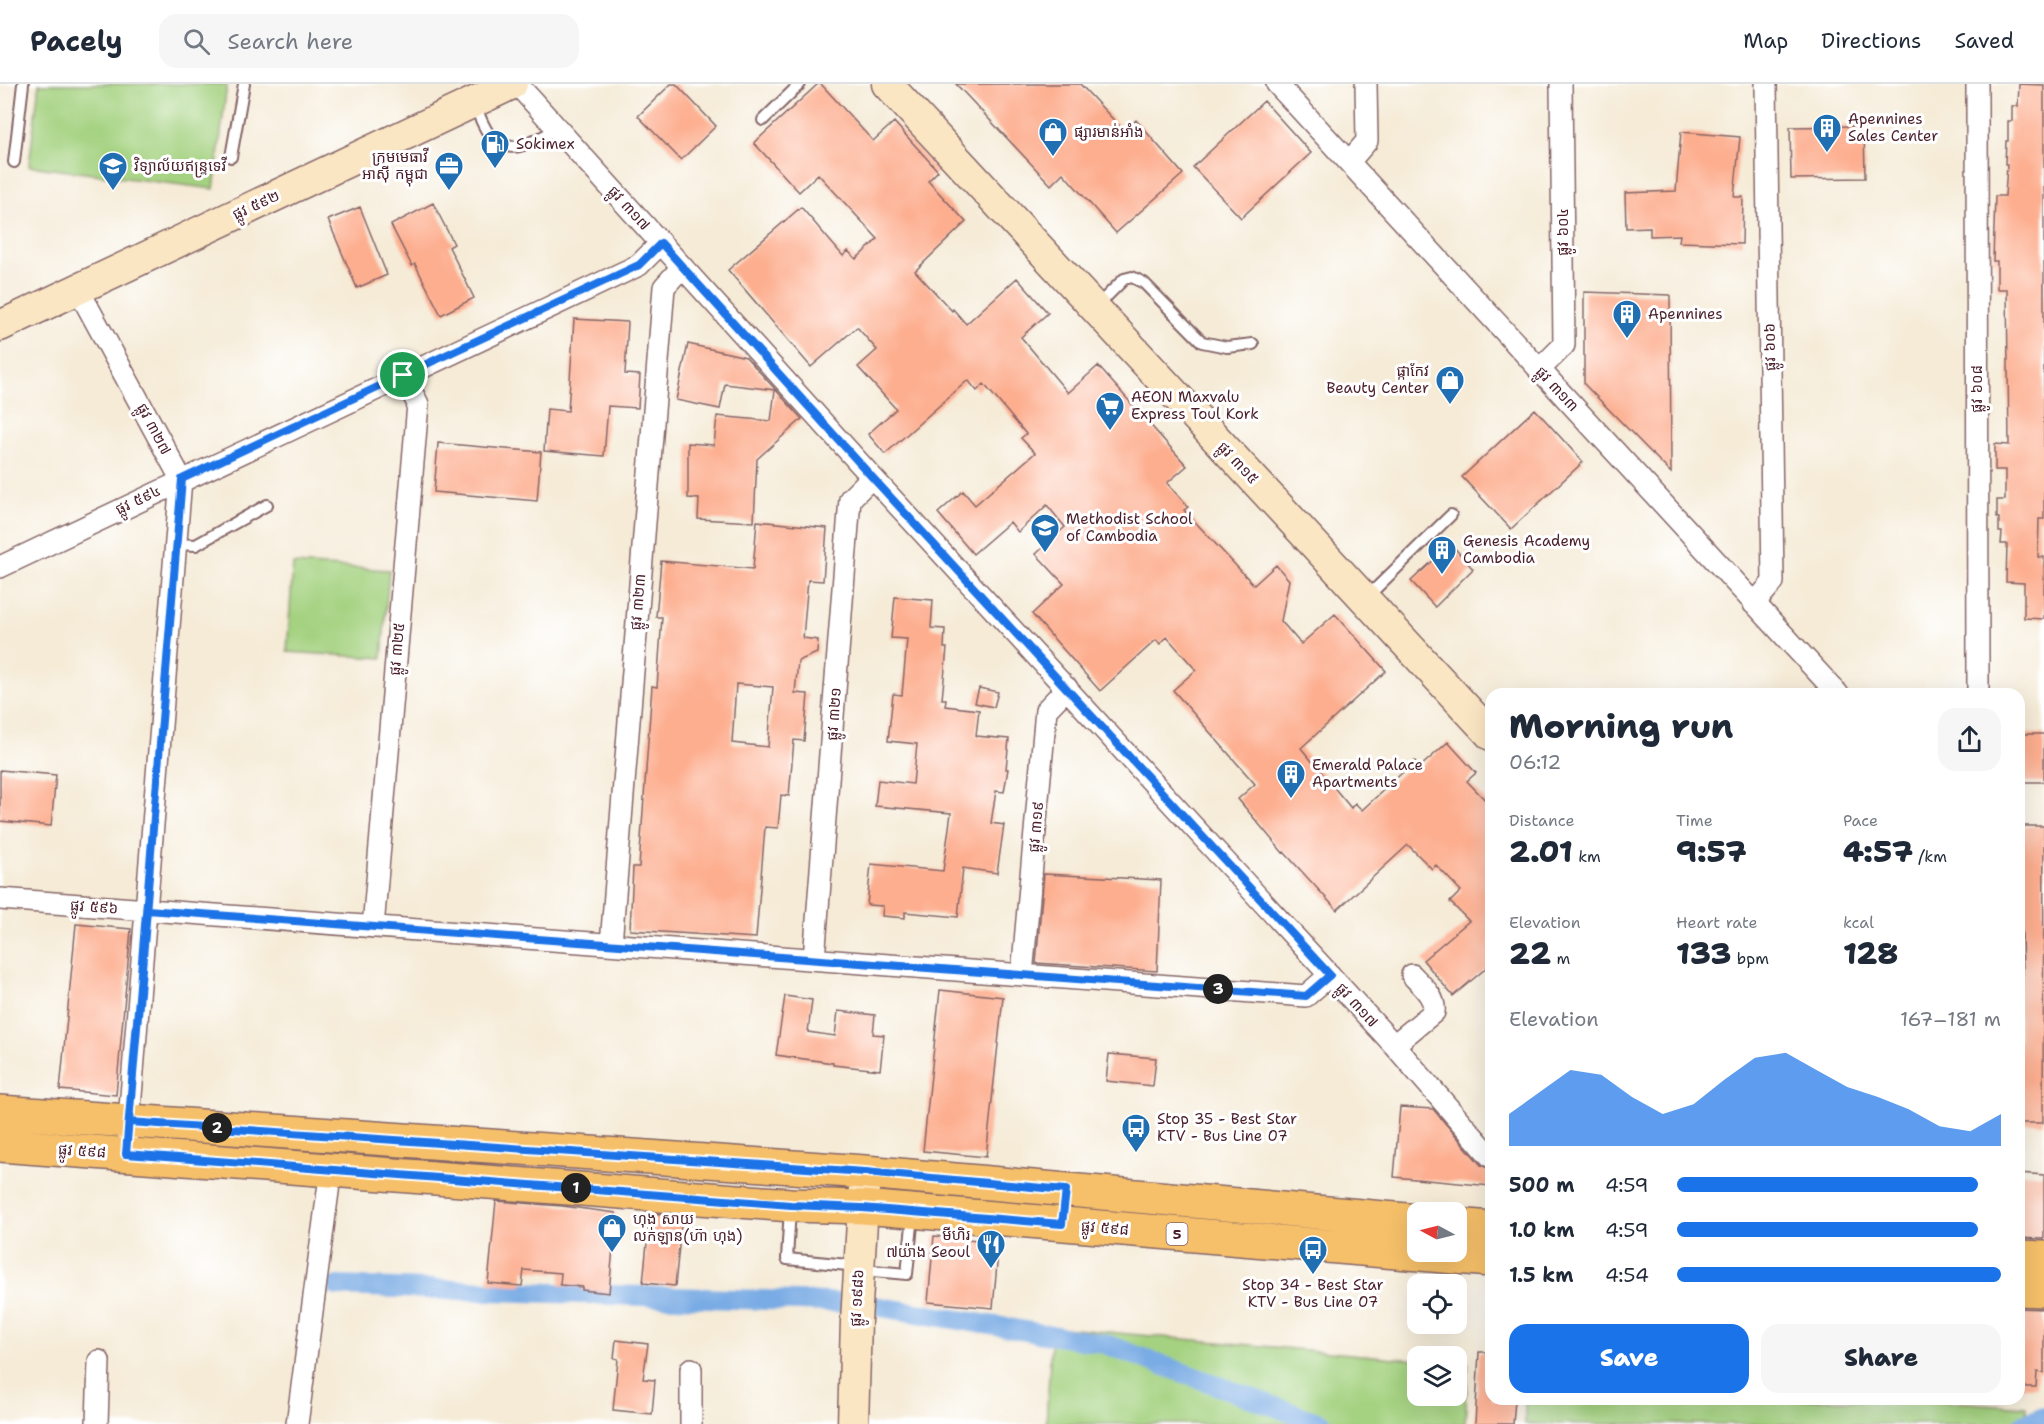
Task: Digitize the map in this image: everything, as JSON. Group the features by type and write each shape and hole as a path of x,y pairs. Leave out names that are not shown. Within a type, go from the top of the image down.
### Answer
{"main road":[{"name":"5","path":"0,1112 865,1172 1407,1220"},
{"name":"ផ្លូវ ៥៩៨","path":"0,1145 791,1205 914,1212 1485,1259"},
{"path":"1062,1224 1066,1190"},
{"path":"1467,1226 1485,1227"},
{"path":"2025,1257 2044,1258"},
{"path":"2025,1289 2044,1290"}],"street":[{"name":"ផ្លូវ ៥៩២","path":"0,326 512,84"},
{"name":"ផ្លូវ ៣១៧","path":"517,84 872,477 1394,1045 1485,1150"},
{"name":"ផ្លូវ ៣១៥","path":"888,84 1485,729"},
{"name":"ផ្លូវ ៣១៣","path":"1277,84 1832,688"},
{"path":"1349,162 1367,141 1366,84"},
{"name":"ផ្លូវ ៦០៤","path":"1539,370 1563,345 1561,84"},
{"name":"ផ្លូវ ៦០៦","path":"1754,604 1773,582 1767,84"},
{"name":"ផ្លូវ ៦០៨","path":"1977,84 1978,688"},
{"name":"ផ្លូវ ៥៩៤","path":"0,567 639,265 661,243"},
{"name":"ផ្លូវ ៣២៣","path":"611,945 664,287 682,267"},
{"name":"ផ្លូវ ៣២៧","path":"78,289 182,479"},
{"name":"ផ្លូវ ៣២៥","path":"373,927 418,404 403,375"},
{"name":"ផ្លូវ ៣២១","path":"814,960 850,499 872,477"},
{"path":"126,1154 182,479"},
{"name":"ផ្លូវ ៣១៩","path":"1022,975 1046,710 1067,688"},
{"name":"ផ្លូវ ៥៩៦","path":"0,899 1306,996 1330,975"},
{"path":"1394,1045 1434,1012 1435,1005 1431,997 1412,975"},
{"path":"297,1424 331,1169"},
{"name":"ផ្លូវ ១៩៨៦","path":"853,1424 858,1273 865,1172"},
{"path":"97,1424 99,1361"},
{"path":"691,1369 691,1424"}],"lane":[{"path":"14,162 23,84"},
{"path":"231,158 244,84"},
{"path":"764,120 800,84"},
{"path":"474,102 491,137 505,146 513,148 528,144 557,129"},
{"path":"1095,308 1124,279 1132,277 1144,283 1202,342 1227,347 1253,344"},
{"path":"176,544 201,543 267,505"},
{"path":"1364,599 1451,515"},
{"path":"791,1205 787,1259 858,1273 907,1274 914,1212"}],"green space":[{"path":"39,84 227,84 214,189 29,166"},
{"path":"293,564 389,570 382,658 287,652"},
{"path":"1052,1327 1407,1359 1407,1406 1466,1406 1465,1424 1046,1424"},
{"path":"1525,1405 1997,1405 2026,1407 2026,1424 1525,1424"}],"building":[{"path":"671,84 676,84 716,126 681,160 638,116"},
{"path":"818,84 821,84 873,141 894,122 938,171 928,181 966,222 915,271 966,324 1017,278 1048,313 1021,337 1068,393 1098,366 1187,466 1167,483 1188,507 1184,510 1254,585 1276,565 1289,580 1281,621 1301,644 1335,614 1386,671 1301,748 1351,808 1355,803 1362,810 1415,761 1420,767 1448,742 1476,773 1467,781 1485,800 1485,969 1453,996 1423,960 1469,921 1450,902 1461,891 1436,865 1432,869 1408,845 1337,910 1283,853 1238,799 1255,784 1173,690 1196,670 1167,637 1160,644 1156,640 1100,691 1032,614 1064,584 1036,554 1065,527 1047,505 1018,532 1010,522 973,554 938,513 963,491 975,505 1035,453 1021,438 1026,434 984,384 977,391 968,380 885,454 868,434 896,409 858,367 877,350 857,327 811,367 728,270 801,207 843,256 848,251 856,259 878,239 818,174 799,192 754,143"},
{"path":"956,84 1080,84 1124,131 1136,120 1183,174 1116,233 1063,173 1051,185"},
{"path":"2019,84 2044,85 2044,519 2039,519 2038,557 2044,557 2044,619 2024,618 2024,583 2006,582 2007,544 2001,544 2002,532 1999,532 1999,518 1997,518 1997,500 2005,500 2005,470 1995,470 1995,444 2009,445 2007,289 1997,289 1997,261 1993,261 1995,196 2005,196 2008,121 2012,121 2012,106 2018,106"},
{"path":"1264,101 1311,153 1241,218 1193,167"},
{"name":"Apennines Sales Center","path":"1864,126 1865,178 1791,179 1790,127"},
{"path":"1681,132 1740,137 1734,197 1743,197 1742,244 1679,242 1680,235 1650,236 1650,227 1626,228 1625,193 1676,191"},
{"path":"433,203 454,244 449,247 474,298 441,315 415,264 412,266 391,225"},
{"path":"360,207 387,275 357,288 328,220"},
{"name":"Apennines","path":"1584,292 1670,295 1671,473 1584,384"},
{"path":"574,319 628,322 625,374 640,375 638,408 608,406 604,456 544,451 547,409 568,411"},
{"path":"688,344 746,357 802,419 757,459 754,522 698,519 699,499 688,498 688,443 714,445 717,416 771,421 775,390 725,384 720,409 676,400"},
{"path":"1535,409 1583,462 1511,529 1462,477"},
{"path":"438,443 541,452 537,501 434,492"},
{"path":"757,521 827,528 823,581 808,580 803,638 818,640 817,653 798,661 795,693 808,694 804,741 794,740 789,796 781,795 778,828 765,827 756,938 630,930 633,867 639,867 652,686 657,687 662,617 656,617 661,561 753,569","holes":["736,684 773,687 768,747 732,743"]},
{"name":"Genesis Academy Cambodia","path":"1451,544 1473,569 1435,607 1411,581"},
{"path":"895,597 933,600 931,628 945,629 944,648 947,648 942,699 946,699 945,706 979,710 976,736 1009,739 1006,769 1008,769 1004,792 996,791 991,823 1004,825 997,873 963,868 958,917 905,912 905,918 882,916 883,906 867,905 871,864 943,871 951,813 875,806 878,780 913,784 917,744 888,741 893,694 902,695 907,639 891,638"},
{"path":"979,688 998,692 994,707 975,703"},
{"path":"2025,734 2044,734 2044,782 2025,782"},
{"path":"0,770 56,775 51,826 0,821"},
{"path":"2025,826 2044,826 2043,1123 2025,1123"},
{"path":"1044,874 1161,880 1157,971 1036,963"},
{"path":"76,924 131,929 116,1095 60,1090"},
{"path":"940,990 1003,997 986,1157 923,1151"},
{"path":"785,996 812,1000 808,1032 835,1036 838,1011 875,1015 873,1034 884,1035 880,1070 776,1055"},
{"path":"1109,1054 1156,1058 1153,1086 1106,1081"},
{"path":"1400,1107 1433,1109 1481,1165 1485,1167 1485,1185 1394,1177"},
{"path":"2025,1173 2044,1175 2044,1239 2025,1238"},
{"path":"496,1201 616,1213 609,1293 560,1285 561,1273 524,1270 522,1286 488,1283"},
{"path":"650,1213 682,1216 675,1286 643,1283"},
{"path":"934,1236 999,1242 993,1308 928,1302"},
{"path":"2025,1308 2044,1309 2044,1373 2037,1372 2036,1387 2025,1387"},
{"path":"616,1340 648,1344 643,1379 655,1380 652,1414 613,1410 618,1359 614,1358"},
{"path":"1479,1352 1485,1352 1485,1405 1515,1405 1513,1424 1475,1424"}],"waterway":[{"path":"337,1286 856,1303 1105,1344 1322,1424"},
{"path":"2023,1424 2044,1416"}],"place":[{"name":"Apennines Sales Center","path":"1827,154"},
{"name":"ផ្សារមាន់អាំង","path":"1053,158"},
{"name":"Sokimex","path":"495,170"},
{"name":"វិទ្យាល័យឥន្រ្ទទេវី","path":"113,192"},
{"name":"ក្រុមមេធាវី អាស៊ី កម្ពុជា","path":"449,192"},
{"name":"Apennines","path":"1627,340"},
{"name":"ផ្កាកែវ Beauty Center","path":"1450,406"},
{"name":"AEON Maxvalu Express Toul Kork","path":"1110,432"},
{"name":"Methodist School of Cambodia","path":"1045,554"},
{"name":"Genesis Academy Cambodia","path":"1442,576"},
{"name":"Emerald Palace Apartments","path":"1291,800"},
{"name":"Stop 35 - Best Star KTV - Bus Line 07","path":"1136,1154"},
{"name":"ហុង សាយ លក់ឡាន(ហ៊ា ហុង)","path":"612,1254"},
{"name":"មីហិរ ៧យ៉ាង Seoul","path":"991,1270"},
{"name":"Stop 34 - Best Star KTV - Bus Line 07","path":"1313,1276"}],"route":[{"path":"661,243 872,477 1330,975 1306,996 147,910 129,1122 865,1172 1066,1190 1062,1224 126,1154 182,479 403,375 639,265 661,243"}]}
